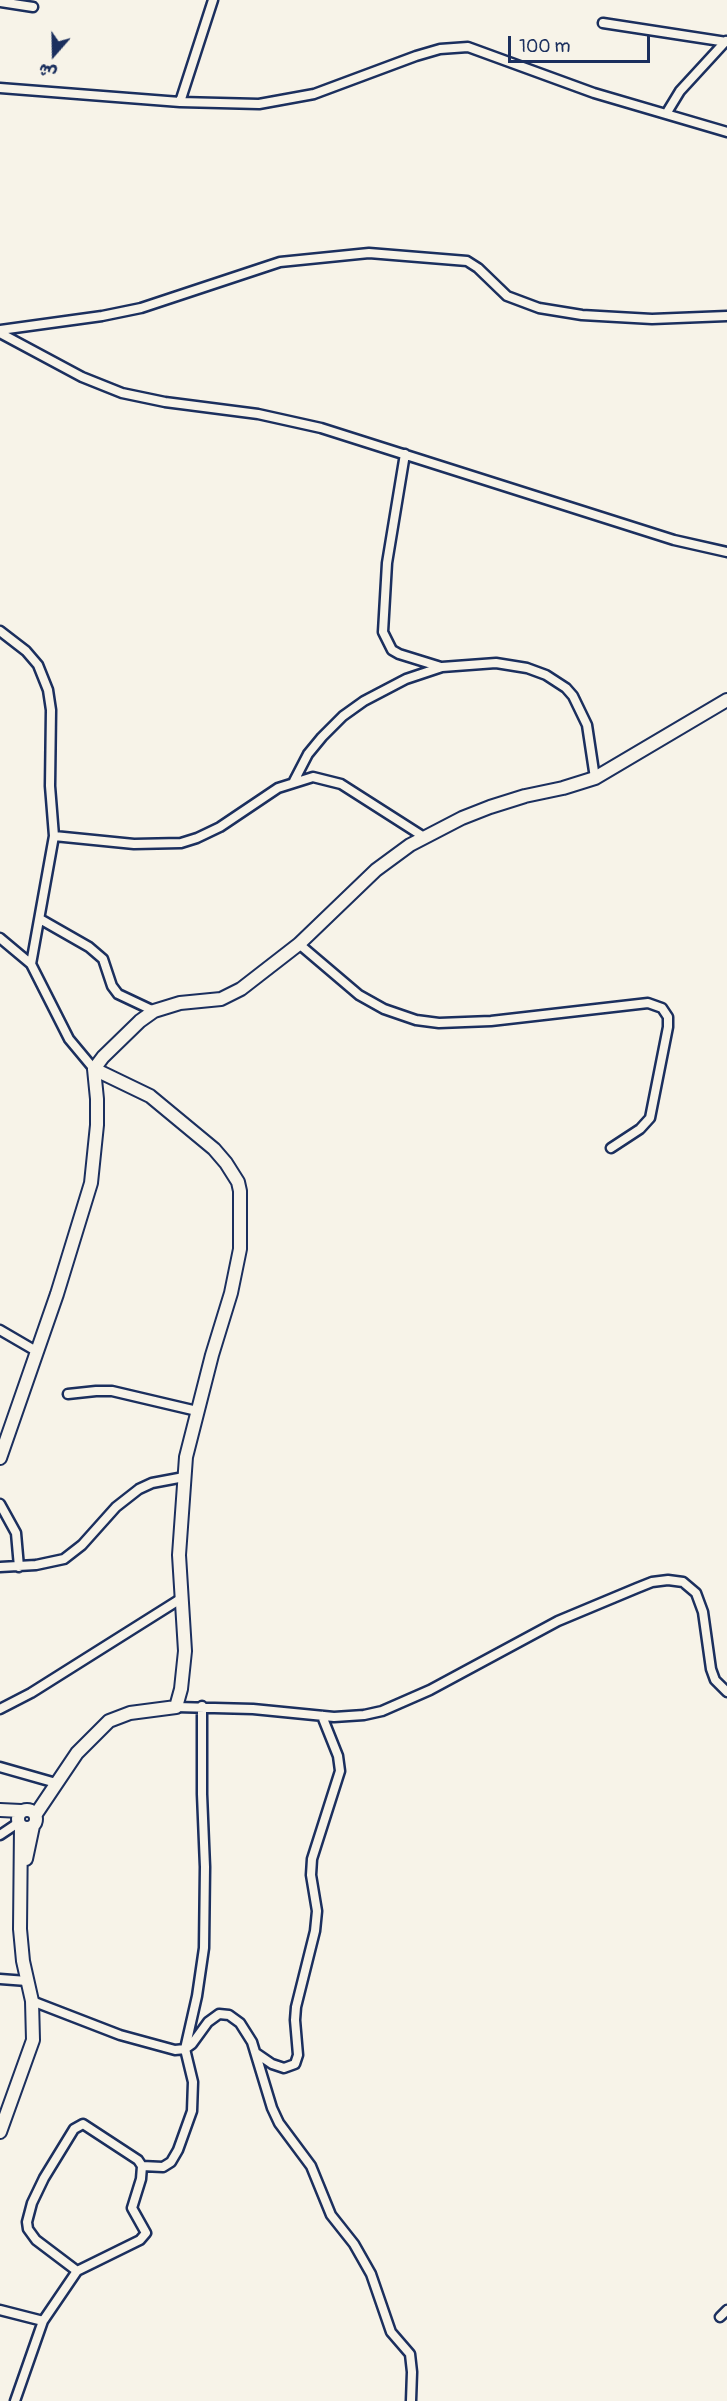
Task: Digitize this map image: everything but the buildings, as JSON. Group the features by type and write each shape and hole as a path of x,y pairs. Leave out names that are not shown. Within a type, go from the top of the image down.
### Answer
{"street":[{"path":"180,102 213,0"},
{"path":"0,2 33,6"},
{"path":"603,23 726,41"},
{"path":"666,114 680,90 726,41"},
{"path":"0,88 242,105 296,99 339,86 416,56 447,48 468,47 583,89 727,132"},
{"path":"0,332 141,308 273,264 369,253 467,261 478,268 507,296 539,308 582,315 652,319 727,316"},
{"path":"0,332 81,377 122,393 165,402 276,417 321,428 674,540 727,552"},
{"path":"405,453 387,563 383,632 392,650 442,667"},
{"path":"0,632 33,657 48,690 52,724 50,786 54,836 31,964"},
{"path":"294,782 309,754 322,737 364,701 406,679 442,667 496,663 546,675 566,688 573,696 587,725 595,778"},
{"path":"0,1458 57,1294 91,1183 97,1125 94,1069 132,1028 154,1011 169,1005 221,999 232,995 256,979 299,944 376,870 424,837 462,818 514,799 595,778 727,700"},
{"path":"54,836 134,844 181,843 204,836 268,794 294,782 321,777 341,784 424,837"},
{"path":"40,919 89,947 103,959 112,986 118,994 154,1011"},
{"path":"0,938 31,964 69,1038 94,1069 118,1082 140,1089 166,1108 214,1149 238,1182 241,1207 237,1267 188,1446 184,1477 179,1555 185,1651 181,1689 176,1707"},
{"path":"299,944 359,995 384,1009 416,1020 439,1023 491,1021 648,1003 662,1008 668,1017 668,1027 650,1118 640,1129 611,1148"},
{"path":"0,1330 36,1351"},
{"path":"68,1394 112,1391 197,1411"},
{"path":"0,1567 19,1567 64,1558 82,1545 116,1508 139,1489 152,1482 184,1477"},
{"path":"0,1504 16,1533 19,1567"},
{"path":"0,1835 26,1820 77,1753 109,1721 130,1713 202,1706 275,1710 322,1716 364,1716 393,1707 430,1690 558,1621 652,1582 668,1580 683,1582 696,1593 703,1612 712,1675 727,1692"},
{"path":"0,1709 31,1693 182,1599"},
{"path":"142,2166 168,2165 178,2150 190,2120 193,2082 185,2049 197,1996 204,1948 202,1706"},
{"path":"256,2053 272,2064 284,2068 295,2064 298,2055 296,2007 315,1931 317,1911 311,1875 312,1860 340,1772 338,1756 322,1716"},
{"path":"0,1767 56,1783"},
{"path":"0,1810 26,1820"},
{"path":"0,2132 31,2051 34,2029 32,2001 20,1929 26,1820"},
{"path":"0,1978 27,1981"},
{"path":"32,2001 120,2035 176,2050 185,2049 198,2039 213,2017 224,2014 234,2018 244,2027 256,2053 272,2108 279,2123 314,2171 331,2215 354,2244 371,2274 391,2332 410,2354 411,2401"},
{"path":"15,2401 44,2321 77,2271 144,2237 146,2231 132,2208 141,2179 142,2166 138,2160 85,2124 79,2125 64,2144 32,2203 27,2223 28,2229 36,2240 77,2271"},
{"path":"0,2310 44,2321"},
{"path":"720,2317 727,2310"}]}
